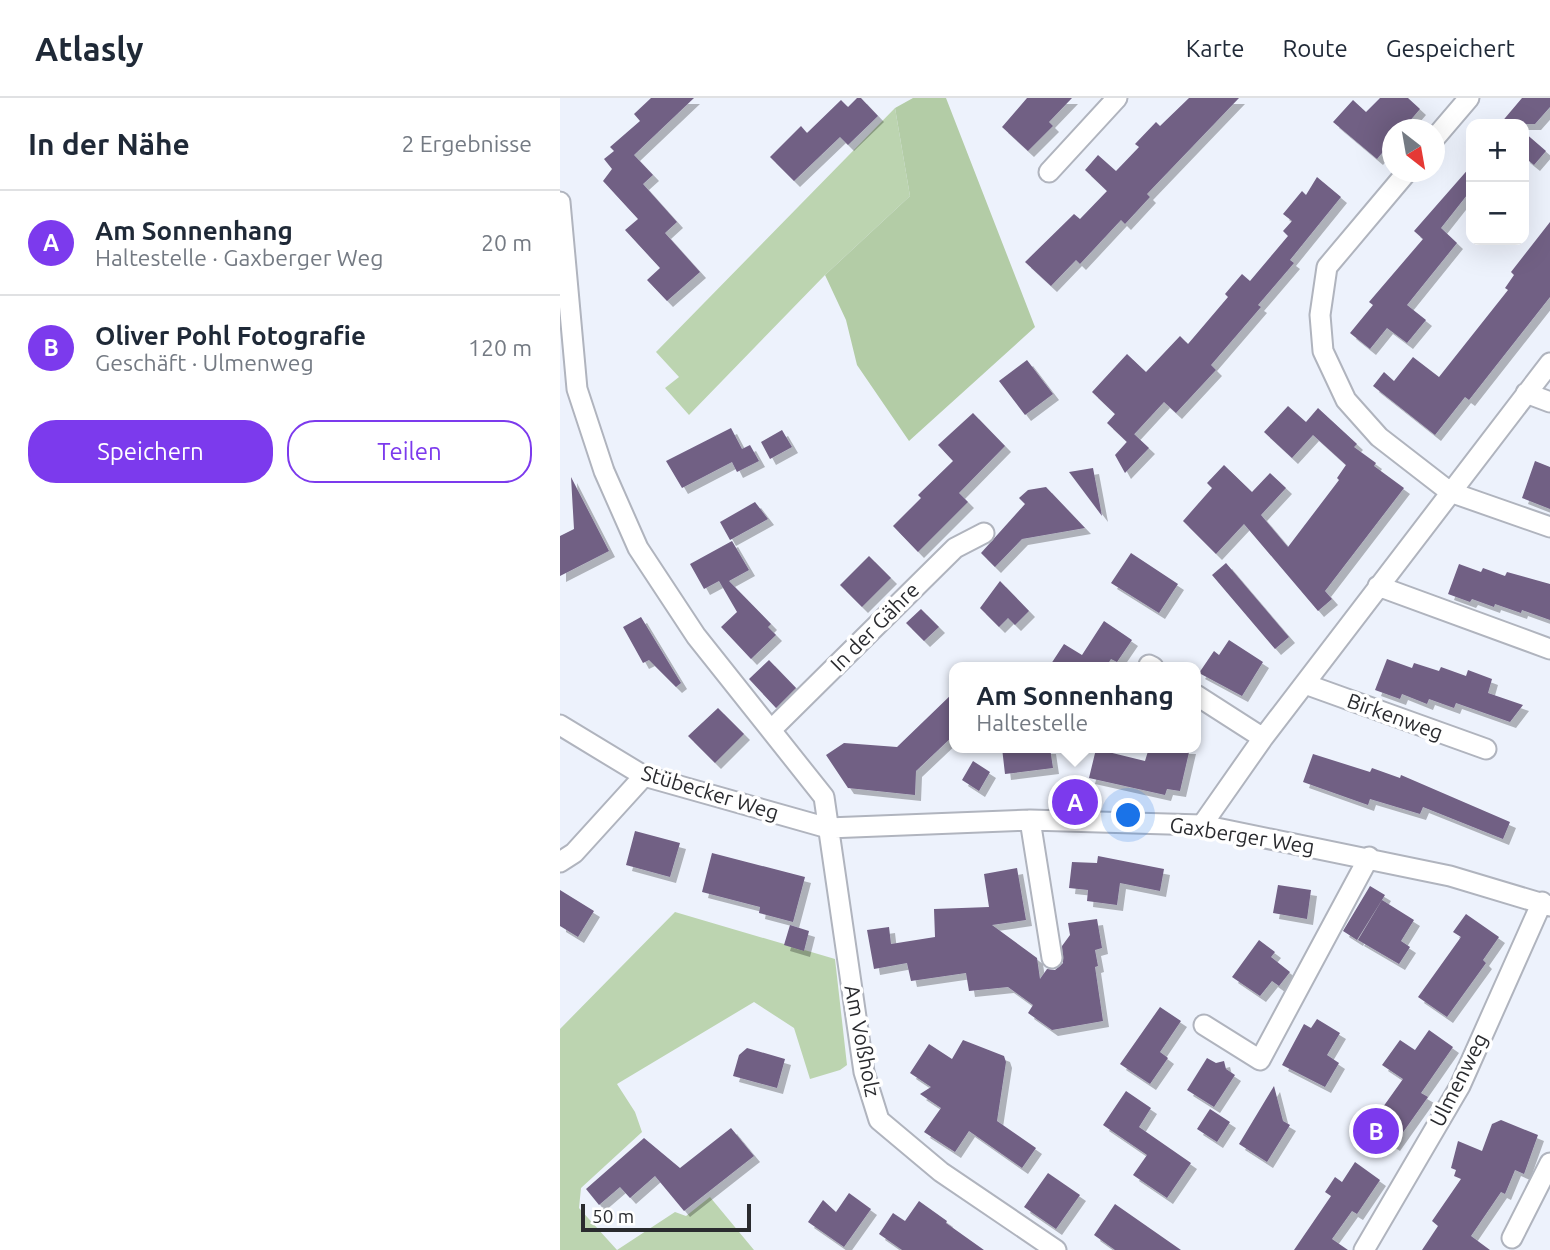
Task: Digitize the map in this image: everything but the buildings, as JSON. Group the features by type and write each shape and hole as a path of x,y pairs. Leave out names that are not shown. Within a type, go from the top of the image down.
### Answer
{"street":[{"path":"1049,172 1117,98"},
{"path":"1445,126 1469,98"},
{"path":"1399,182 1327,267 1320,315 1323,351 1346,400 1379,437 1450,492 1550,527"},
{"name":"Am Voßholz","path":"560,202 577,389 604,471 640,551 696,636 824,797 864,1072 879,1120 941,1172 1056,1250"},
{"path":"1202,825 1263,738 1550,363"},
{"path":"1525,393 1550,402"},
{"name":"In der Gähre","path":"772,729 955,548 984,533"},
{"path":"1378,586 1550,649"},
{"name":"Birkenweg","path":"1305,684 1486,749"},
{"path":"1201,698 1263,738"},
{"name":"Stübecker Weg","path":"560,725 644,776 828,828"},
{"path":"560,862 573,853 644,776"},
{"path":"1030,820 1052,958"},
{"name":"Gaxberger Weg","path":"828,828 1030,820 1202,825 1369,857 1450,876 1546,904"},
{"path":"1203,1025 1260,1060 1369,857"},
{"name":"Ulmenweg","path":"1364,1250 1460,1086 1546,904"},
{"path":"1512,1238 1550,1163"}],"green space":[{"path":"913,98 946,98 1035,327 909,441 857,365 846,320 825,275 910,196 895,108"},
{"path":"895,108 910,196 825,275 689,415 665,388 679,377 656,352"},
{"path":"675,912 835,959 847,1065 840,1070 810,1079 794,1028 754,1002 617,1084 635,1112 642,1132 581,1188 579,1208 617,1250 560,1250 560,1029"},
{"path":"710,1197 754,1250 617,1250 675,1212 686,1216"}],"place":[{"name":"Am Sonnenhang","path":"1075,802"},
{"name":"Oliver Pohl Fotografie","path":"1376,1131"}]}
